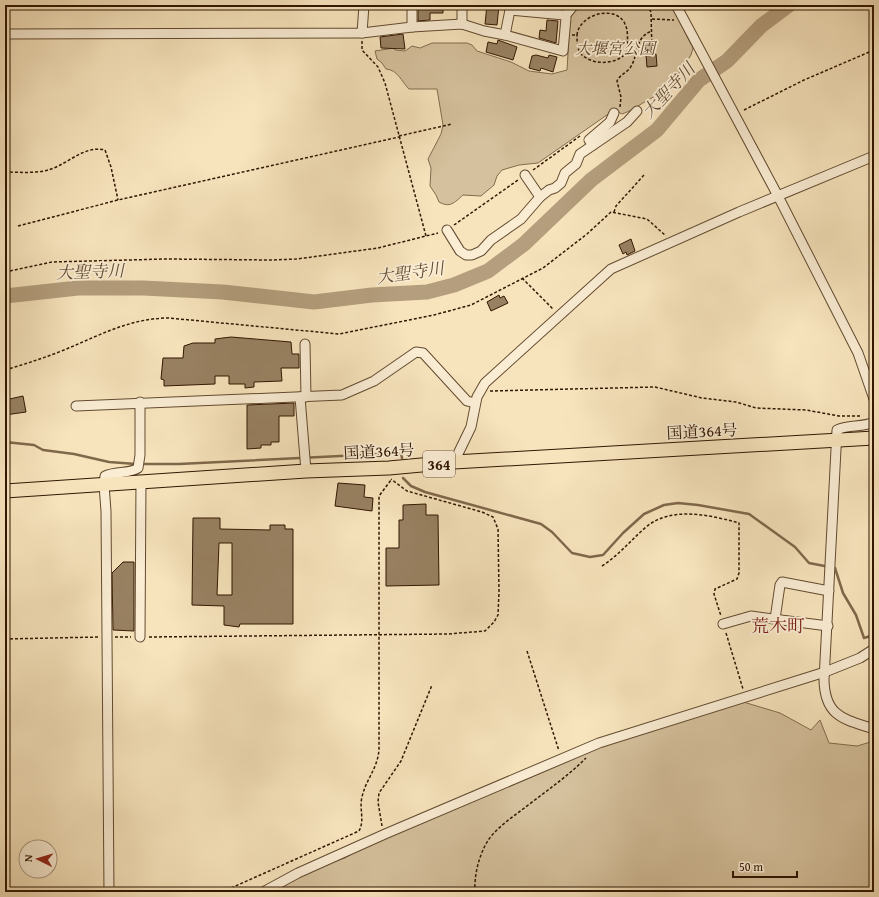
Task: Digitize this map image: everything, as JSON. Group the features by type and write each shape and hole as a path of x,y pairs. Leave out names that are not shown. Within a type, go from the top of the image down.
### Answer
{"highway":[{"name":"国道364号","path":"5,491 306,471 390,474 454,462 874,438"}],"street":[{"path":"362,33 364,5"},
{"path":"412,5 412,27"},
{"path":"462,5 462,24"},
{"path":"5,34 211,35 362,33 412,27 462,24 484,32 506,35 561,52 563,51 564,16 574,5"},
{"path":"676,5 778,196 858,353 874,399"},
{"path":"506,35 510,8 564,16"},
{"path":"447,230 460,251 466,255 477,254 491,240 521,219 540,196 561,183 565,173 576,164 580,154 627,122 637,111"},
{"path":"592,145 589,140 610,122 614,113"},
{"path":"454,462 471,427 476,403 480,391 485,383 558,315 611,269 670,242 874,156"},
{"path":"525,175 540,196"},
{"path":"305,344 303,397 306,471"},
{"path":"76,406 140,402 303,397 349,393 374,381 416,352 423,353 467,401 476,403"},
{"path":"109,892 106,511 104,485 105,476 112,473 135,470 138,468 140,455 140,402"},
{"path":"874,422 864,426 841,428 837,430 824,692 832,710 848,720 874,729"},
{"path":"140,637 141,481"},
{"path":"775,619 780,585 782,582 829,591"},
{"path":"723,624 751,616 828,626"},
{"path":"263,892 298,873 561,758 599,743 713,708 745,696 826,672 860,658 874,649"}],"path":[{"path":"647,5 651,12 652,19 652,52"},
{"path":"599,14 613,14 619,16 626,25 627,52 617,60 593,61 582,54 578,46 577,35 580,25 587,18 599,14"},
{"path":"652,19 683,18"},
{"path":"614,113 620,109 622,103 617,84 618,78 631,67 635,51 643,35 652,31"},
{"path":"362,33 362,50 382,73 426,236"},
{"path":"564,34 577,35"},
{"path":"744,110 804,80 874,50"},
{"path":"18,226 118,200 452,124"},
{"path":"5,272 52,262 166,259 297,259 378,248 447,230 583,135"},
{"path":"5,172 50,170 71,158 98,148 105,150 110,162 118,200"},
{"path":"614,212 616,206 645,174"},
{"path":"5,370 42,359 126,324 141,320 169,318 339,334 434,316 471,305 557,258 611,212 647,220 658,228 670,242"},
{"path":"522,277 558,315"},
{"path":"480,391 655,387 702,398 736,402 756,408 806,410 839,416 867,416"},
{"path":"5,639 380,634 485,631 494,622 499,606 498,529 493,517 482,512 407,491 390,474 380,496 380,634 378,763 365,785 361,799 363,824 359,831 222,892"},
{"path":"602,566 616,557 647,526 668,515 724,518 739,523 740,573 736,579 715,589 714,594 745,696"},
{"path":"527,651 561,758"},
{"path":"385,834 379,814 379,793 401,761 432,685"},
{"path":"475,892 474,882 481,854 488,840 500,826 574,770 587,757"}],"green space":[{"path":"567,5 671,5 693,48 691,55 666,93 654,97 622,114 614,110 538,163 519,165 502,170 497,176 494,185 481,196 463,195 449,205 439,202 430,186 431,168 428,159 441,134 443,125 437,89 409,89 394,71 386,69 377,59 375,51 394,48 395,50 405,51 412,46 420,48 432,43 467,43 472,45 477,51 511,62 529,71 552,74 567,70 570,20"},
{"path":"740,701 780,713 811,730 820,720 829,743 857,746 874,741 874,892 272,892 317,867 345,858 365,846 510,782 606,745"}],"building":[{"path":"418,5 443,5 443,13 430,13 430,20 418,21"},
{"path":"487,5 499,5 497,25 485,24"},
{"path":"547,20 558,21 556,43 539,38 540,30 546,31"},
{"path":"403,34 405,49 381,48 380,37"},
{"path":"498,40 517,47 513,60 486,52 488,42 497,44"},
{"name":"大堰宮公園","path":"656,54 657,66 647,67 646,55"},
{"path":"536,55 548,58 549,55 557,57 553,72 541,68 540,71 529,68 532,56"},
{"path":"631,239 635,251 627,255 626,252 623,254 619,245"},
{"path":"499,295 500,298 504,296 508,303 491,311 487,302"},
{"path":"231,337 291,342 292,354 299,354 299,368 281,368 282,381 254,382 254,387 245,388 245,384 229,384 229,376 215,376 215,384 164,386 164,380 161,379 163,358 183,358 184,346 193,343 215,343 215,339"},
{"path":"23,396 26,412 5,415 5,400"},
{"path":"294,403 294,416 279,416 279,442 271,442 271,445 261,445 261,448 247,449 247,405"},
{"path":"338,483 365,485 364,497 373,498 372,511 335,506"},
{"path":"426,504 426,515 438,515 439,585 386,586 386,548 399,548 399,520 403,520 403,505"},
{"path":"193,518 220,518 220,529 270,530 270,525 285,525 285,529 293,529 293,624 240,624 239,627 224,625 224,606 192,605","holes":["219,543 232,543 232,595 217,595"]},
{"path":"123,562 134,562 134,631 113,630 112,573"}],"waterway":[{"name":"大聖寺川","path":"5,296 78,288 143,288 223,292 314,302 372,295 427,292 454,285 488,271 524,244 591,180 657,130 699,80 727,61 761,26 789,5"},
{"path":"5,442 34,445 43,450 74,454 109,462 136,464"},
{"path":"141,464 179,464 401,453 402,458"},
{"path":"403,478 411,486 425,492 541,524 552,532 572,553 590,557 603,555 623,533 644,514 664,505 678,503 698,505 749,514 795,547 809,563 835,568 843,593 856,615 864,638 874,635"}],"district":[{"name":"荒木町","path":"778,625"}]}
